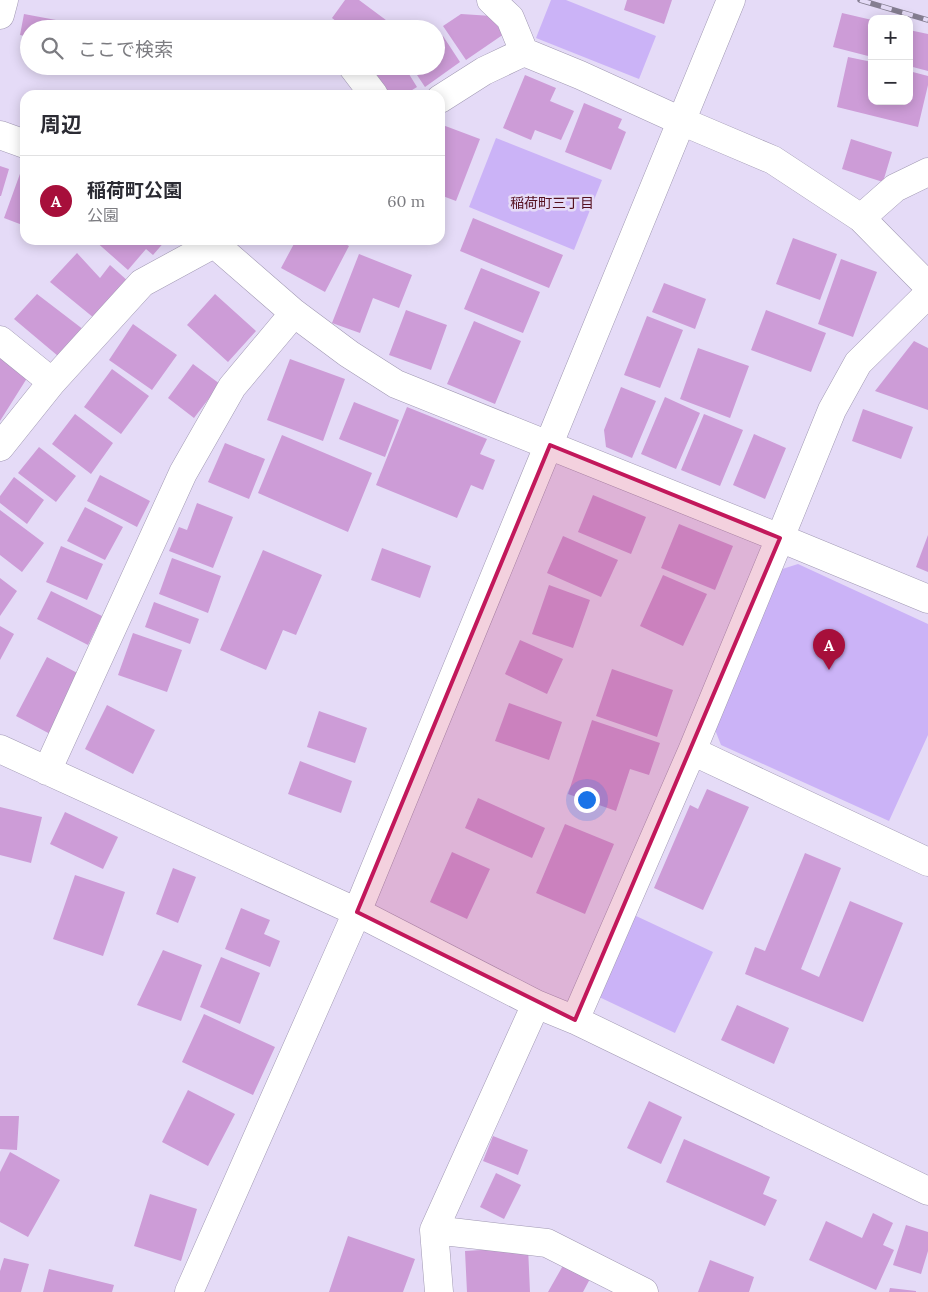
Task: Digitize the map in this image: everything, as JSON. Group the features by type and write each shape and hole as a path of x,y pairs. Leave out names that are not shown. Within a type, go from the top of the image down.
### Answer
{"street":[{"path":"0,15 4,0"},
{"path":"491,0 510,18 524,52 773,160 861,218 928,286"},
{"path":"189,1292 357,912 728,7"},
{"path":"445,96 484,71 524,52"},
{"path":"359,75 370,90"},
{"path":"0,135 20,142"},
{"path":"861,218 895,188 928,172"},
{"path":"0,447 52,382 142,283 208,245"},
{"path":"219,245 294,313 348,354 396,384 928,599"},
{"path":"575,1020 692,751 832,410 858,362 928,294"},
{"path":"47,771 183,473 232,387 294,313"},
{"path":"0,340 52,382"},
{"path":"0,749 357,912 536,1004 575,1020 928,1191"},
{"path":"692,751 928,862"},
{"path":"439,1292 434,1230 536,1004"},
{"path":"434,1230 547,1243 644,1292"}],"highlighted area":[{"path":"550,445 780,538 575,1020 357,912"}],"shaded area":[{"path":"551,0 566,0 656,36 639,79 536,38"},
{"path":"496,138 602,180 574,250 469,207"},
{"path":"798,564 928,624 928,735 889,821 721,745 710,717 773,572"},
{"path":"634,915 713,952 675,1033 597,996"}],"building":[{"path":"345,0 359,0 386,20 335,20 332,18"},
{"path":"627,0 672,0 664,24 624,10"},
{"path":"842,13 868,19 868,56 833,47"},
{"path":"24,14 56,20 23,20"},
{"path":"461,14 492,16 504,34 466,60 445,29 445,25"},
{"path":"913,31 928,34 928,71 913,67"},
{"path":"445,39 460,62 445,73"},
{"path":"848,57 868,61 868,105 913,105 913,72 928,76 928,85 918,127 837,107"},
{"path":"377,75 410,75 417,87 412,90 387,90"},
{"path":"417,75 442,75 425,87"},
{"path":"525,75 556,88 550,101 574,111 561,140 535,130 531,140 503,128"},
{"path":"584,103 622,119 618,128 626,132 611,170 565,152"},
{"path":"445,126 480,139 456,201 445,197"},
{"path":"851,139 892,152 883,182 842,169"},
{"path":"0,166 9,169 1,196 0,196"},
{"path":"20,174 20,224 4,218"},
{"path":"473,218 563,255 549,288 460,251"},
{"path":"793,238 837,254 820,300 776,284"},
{"path":"100,245 162,245 153,255 146,249 128,270"},
{"path":"293,245 349,246 325,292 281,268"},
{"path":"77,253 100,278 110,265 129,282 94,318 50,282"},
{"path":"359,254 412,275 399,308 373,298 360,333 332,323"},
{"path":"841,259 877,272 853,337 818,324"},
{"path":"481,268 540,292 523,333 464,309"},
{"path":"664,283 706,299 695,329 652,312"},
{"path":"37,294 84,330 58,356 14,319"},
{"path":"215,294 256,331 228,362 187,325"},
{"path":"406,310 447,325 431,370 389,355"},
{"path":"766,310 826,333 811,372 751,350"},
{"path":"647,316 683,330 660,388 624,375"},
{"path":"474,321 521,341 495,404 447,384"},
{"path":"133,324 177,355 152,390 109,360"},
{"path":"914,341 928,348 928,410 875,391"},
{"path":"698,348 749,366 730,418 680,399"},
{"path":"0,357 29,375 0,421"},
{"path":"290,359 345,379 323,441 267,420"},
{"path":"193,364 220,384 194,418 168,398"},
{"path":"112,369 149,396 121,434 84,407"},
{"path":"621,387 656,401 632,458 606,447 604,430"},
{"path":"665,397 700,413 676,469 641,454"},
{"path":"354,402 399,420 385,457 339,439"},
{"path":"407,407 487,439 480,454 495,460 483,490 471,485 457,518 376,485"},
{"path":"863,409 913,427 901,459 852,441"},
{"path":"75,414 113,443 91,474 52,444"},
{"path":"704,414 743,430 720,486 681,470"},
{"path":"754,434 786,448 765,499 733,485"},
{"path":"282,435 372,473 348,532 258,493"},
{"path":"225,443 265,459 249,499 208,482"},
{"path":"39,447 76,476 56,502 18,473"},
{"path":"100,475 150,501 137,527 87,501"},
{"path":"14,477 44,500 27,524 0,503 0,496"},
{"path":"593,495 646,517 631,554 578,532"},
{"path":"197,503 233,517 213,568 169,551 179,527 187,530"},
{"path":"85,507 123,527 105,560 67,541"},
{"path":"0,510 44,543 22,572 0,555"},
{"path":"679,524 733,546 715,590 661,568"},
{"path":"928,535 928,572 916,567"},
{"path":"563,536 618,560 601,597 547,573"},
{"path":"61,546 103,564 87,600 46,582"},
{"path":"382,548 431,566 420,598 371,580"},
{"path":"263,550 322,575 296,635 283,630 266,670 220,650"},
{"path":"172,558 221,576 208,613 159,594"},
{"path":"663,575 707,594 683,646 640,626"},
{"path":"0,578 17,591 0,616"},
{"path":"549,585 590,600 573,648 532,634"},
{"path":"51,591 102,616 88,645 37,619"},
{"path":"154,602 199,619 190,644 145,627"},
{"path":"0,626 14,634 0,660"},
{"path":"133,633 182,650 167,692 118,675"},
{"path":"520,640 563,659 547,694 505,674"},
{"path":"47,657 83,676 52,735 16,716"},
{"path":"612,669 673,690 657,737 596,716"},
{"path":"509,703 562,722 549,760 495,741"},
{"path":"107,705 155,730 133,774 85,749"},
{"path":"319,711 367,728 355,763 307,747"},
{"path":"592,720 660,743 649,775 630,769 616,811 568,794"},
{"path":"300,761 352,781 341,813 288,794"},
{"path":"707,789 749,807 703,910 654,888 690,805 698,809"},
{"path":"478,798 545,828 532,858 465,828"},
{"path":"0,807 42,817 31,863 0,855"},
{"path":"65,812 118,837 103,869 50,844"},
{"path":"565,824 614,844 585,914 536,893"},
{"path":"452,852 490,869 467,919 430,902"},
{"path":"805,853 841,868 801,969 819,977 850,901 903,923 863,1022 745,974 755,947 765,951"},
{"path":"173,868 196,877 178,923 156,914"},
{"path":"75,875 125,892 103,956 53,939"},
{"path":"241,908 270,920 264,934 280,941 270,967 225,949"},
{"path":"163,950 202,965 181,1021 137,1005"},
{"path":"221,957 260,973 240,1024 200,1007"},
{"path":"737,1005 789,1028 774,1064 721,1040"},
{"path":"204,1014 275,1047 253,1095 182,1062"},
{"path":"188,1090 235,1114 208,1166 162,1142"},
{"path":"649,1101 682,1117 661,1164 627,1148"},
{"path":"0,1116 19,1116 17,1150 0,1149"},
{"path":"493,1136 528,1150 518,1175 483,1161"},
{"path":"684,1139 770,1177 763,1194 777,1200 765,1226 666,1182"},
{"path":"10,1152 60,1180 28,1237 0,1222 0,1172"},
{"path":"496,1173 521,1185 504,1219 480,1207"},
{"path":"150,1194 197,1209 181,1261 134,1246"},
{"path":"873,1213 893,1223 883,1245 894,1250 876,1290 809,1260 826,1221 862,1238"},
{"path":"906,1225 928,1232 928,1251 921,1274 893,1265"},
{"path":"348,1236 415,1259 403,1292 329,1292"},
{"path":"528,1247 530,1292 467,1292 465,1251"},
{"path":"4,1258 29,1264 21,1292 0,1292 0,1271"},
{"path":"710,1260 754,1277 749,1292 698,1292"},
{"path":"565,1262 591,1277 583,1292 548,1292"},
{"path":"49,1269 114,1285 112,1292 43,1292"},
{"path":"890,1288 916,1291 916,1292 889,1292"}],"railway":[{"path":"860,0 928,20"}],"place":[{"name":"稲荷町公園","path":"829,670"}],"district":[{"name":"稲荷町三丁目","path":"552,203"}]}
